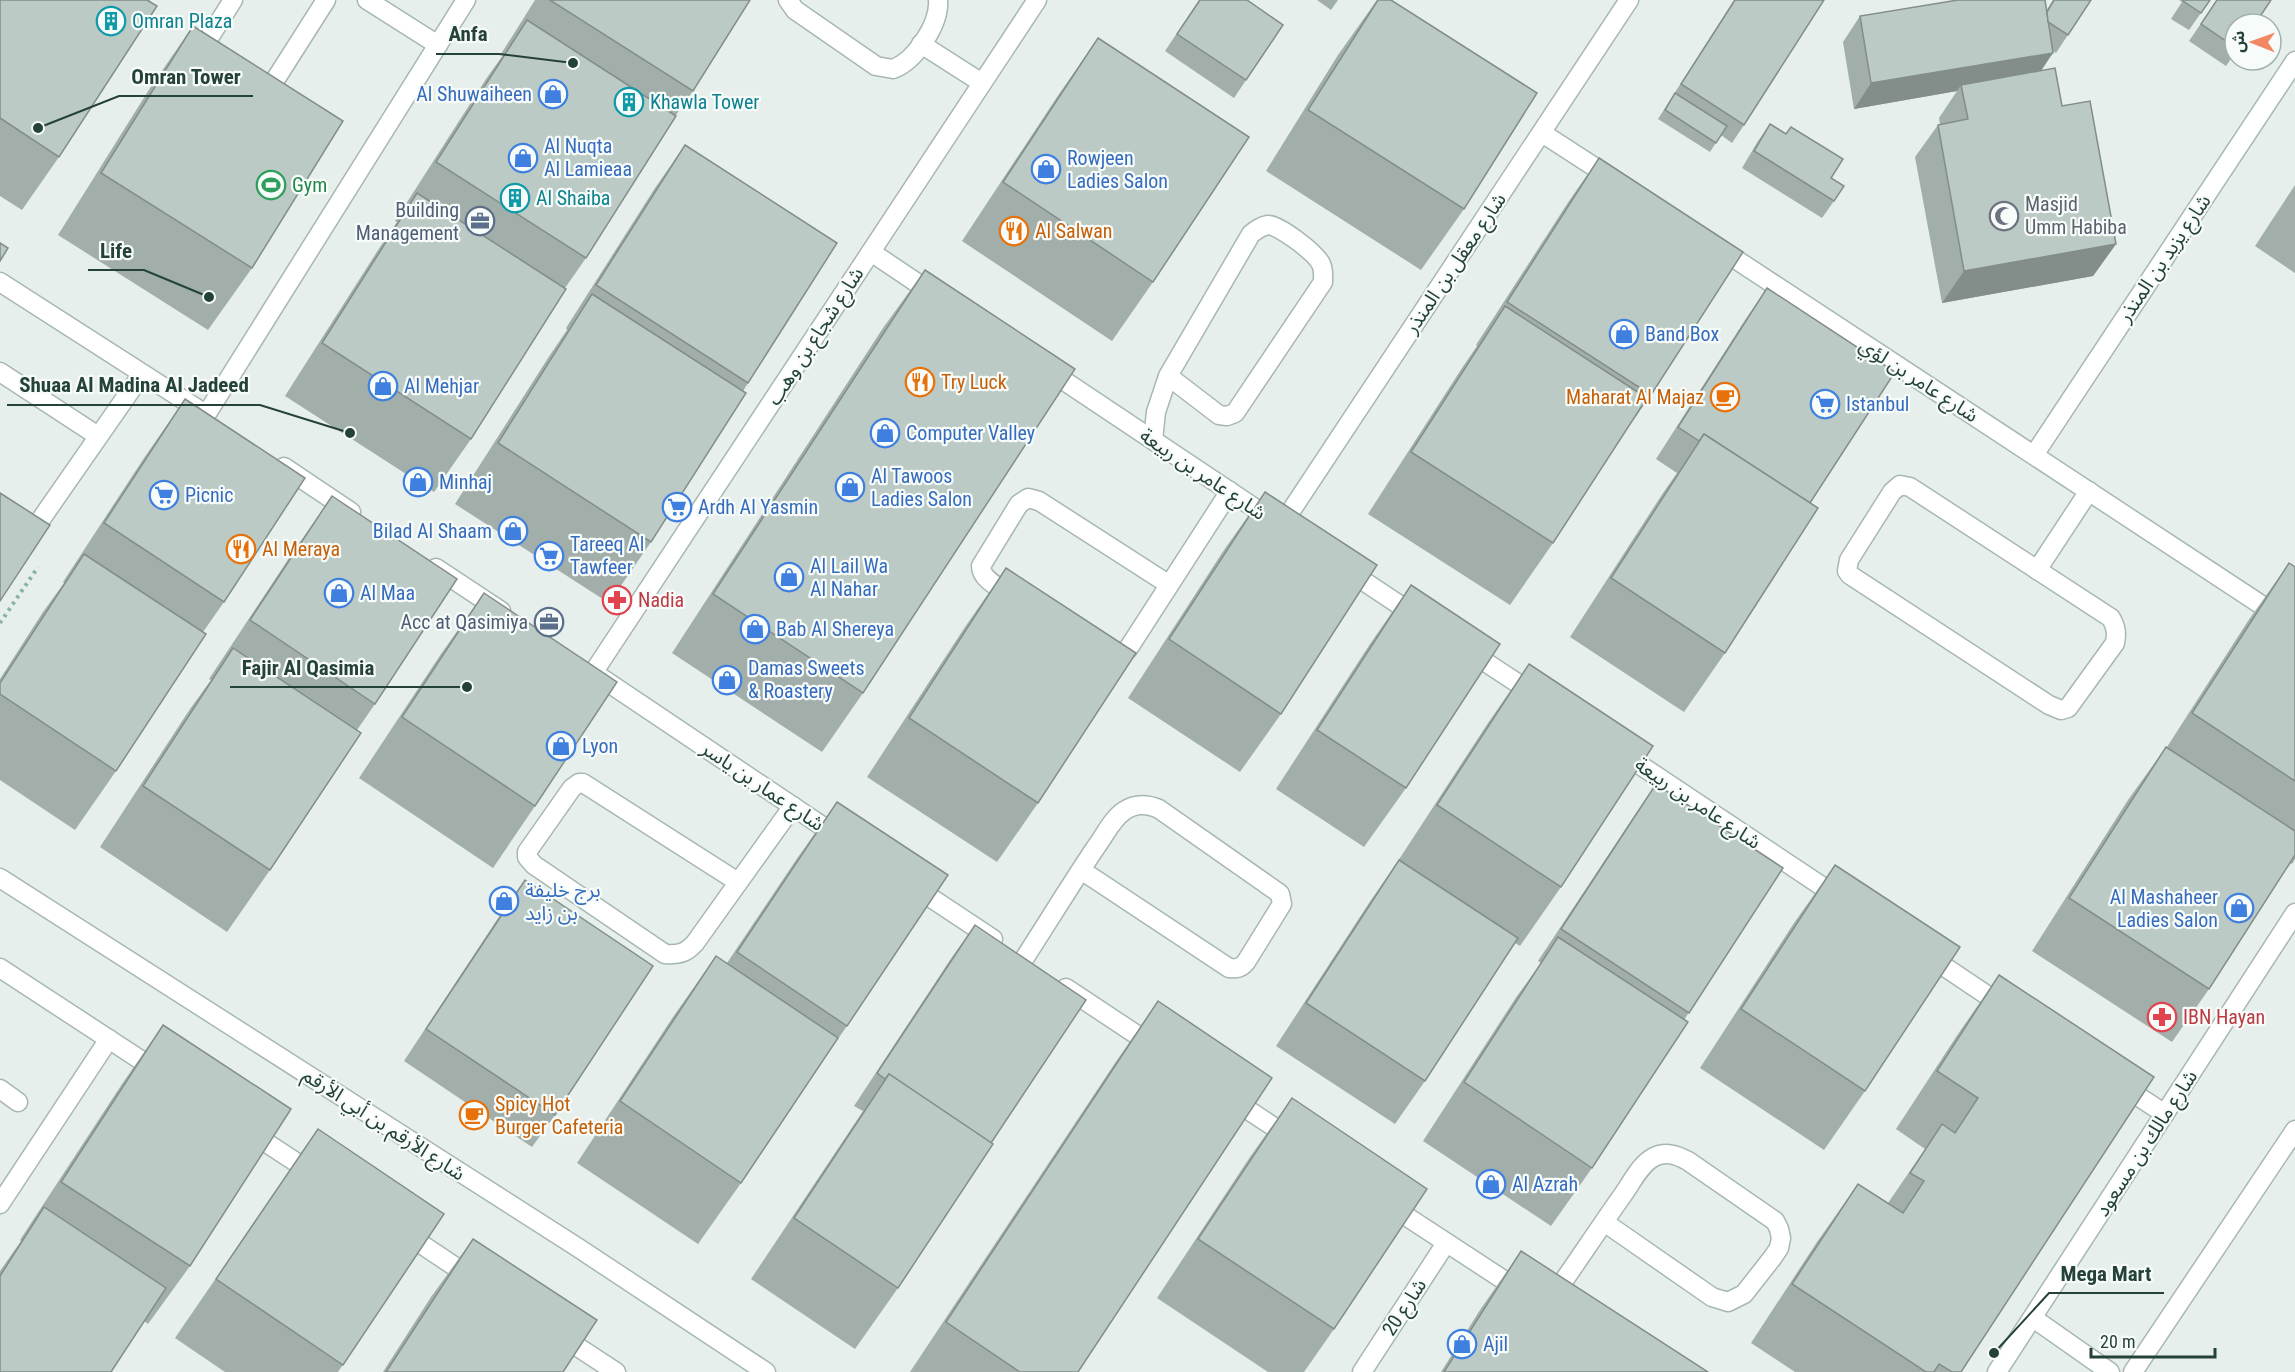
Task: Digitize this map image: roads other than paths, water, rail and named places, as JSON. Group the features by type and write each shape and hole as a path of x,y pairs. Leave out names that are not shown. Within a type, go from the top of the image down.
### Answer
{"street":[{"path":"189,73 233,0"},
{"path":"253,114 326,0"},
{"path":"368,0 438,45"},
{"path":"206,415 466,0"},
{"path":"788,0 795,10 876,66 885,69 902,66 910,60 936,20 938,0"},
{"name":"شارع شجاع بن وهب","path":"588,669 871,252 1037,0"},
{"name":"شارع معقل بن المنذر","path":"1286,529 1629,0"},
{"path":"921,44 982,83"},
{"name":"شارع يزيد بن المنذر","path":"2034,455 2295,61"},
{"path":"1542,132 1630,191"},
{"path":"1153,440 1156,412 1168,376 1251,234 1265,225 1280,229 1322,264 1323,282 1235,413 1227,416 1220,415 1168,376"},
{"name":"شارع عامر بن لؤي","path":"1699,236 2295,627"},
{"path":"871,252 949,304"},
{"path":"0,282 225,428"},
{"name":"شارع عامر بن ربيعة","path":"1027,356 1286,529"},
{"path":"0,372 98,436"},
{"path":"0,532 19,541 30,535 142,374"},
{"path":"265,454 364,520"},
{"path":"1900,485 1910,488 2037,570 2103,612 2116,625 2115,644 2068,708 2061,710 2049,705 1854,578 1847,571 1847,565 1892,492 1900,485"},
{"path":"1094,648 1110,656 1123,653 1128,649 1230,491"},
{"path":"2037,570 2089,491"},
{"path":"1026,604 986,578 981,571 981,566 1019,504 1028,498 1039,501 1168,585"},
{"path":"1331,559 1430,625"},
{"path":"424,560 513,620"},
{"path":"1450,638 1549,704"},
{"name":"شارع عمار بن ياسر","path":"588,669 850,844"},
{"name":"شارع عامر بن ربيعة","path":"1609,744 1857,909"},
{"path":"738,882 583,783 572,788 527,852 527,857 534,865 665,954 677,955 688,951 738,882 793,806"},
{"path":"898,876 1029,963 1081,870 1117,817 1126,809 1136,805 1148,805 1159,809 1276,891 1282,904 1246,962 1236,969 1229,968 1081,870"},
{"name":"شارع الأرقم بن أبي الأرقم","path":"0,878 577,1247 766,1372"},
{"name":"شارع مالك بن مسعود","path":"1997,1372 2292,923"},
{"path":"1917,949 2016,1015"},
{"path":"0,968 178,1085"},
{"path":"1053,979 1171,1058"},
{"path":"0,1204 109,1039"},
{"path":"2105,1074 2165,1114"},
{"path":"0,1089 18,1102"},
{"path":"1220,1091 1308,1150"},
{"path":"238,1124 327,1183"},
{"path":"2133,1372 2295,1130"},
{"path":"1377,1197 1550,1311 1604,1222 1643,1167 1652,1158 1664,1154 1677,1155 1688,1161 1774,1221 1781,1238 1779,1248 1744,1294 1728,1302 1712,1297 1604,1222"},
{"path":"387,1222 487,1287"},
{"name":"شارع 20","path":"1362,1372 1446,1243"},
{"path":"2033,1318 2110,1372"},
{"path":"546,1326 616,1372"}],"place":[{"name":"Omran Plaza","path":"111,21"},
{"name":"Anfa","path":"573,63"},
{"name":"Al Shuwaiheen","path":"553,94"},
{"name":"Khawla Tower","path":"629,102"},
{"name":"Omran Tower","path":"38,128"},
{"name":"Al Nuqta Al Lamieaa","path":"523,158"},
{"name":"Rowjeen Ladies Salon","path":"1046,169"},
{"name":"Gym","path":"271,185"},
{"name":"Al Shaiba","path":"515,198"},
{"name":"Masjid Umm Habiba","path":"2004,216"},
{"name":"Building Management","path":"480,221"},
{"name":"Al Salwan","path":"1014,231"},
{"name":"Life","path":"209,297"},
{"name":"Band Box","path":"1624,334"},
{"name":"Try Luck","path":"920,382"},
{"name":"Al Mehjar","path":"383,386"},
{"name":"Maharat Al Majaz","path":"1725,397"},
{"name":"Istanbul","path":"1825,404"},
{"name":"Shuaa Al Madina Al Jadeed","path":"350,433"},
{"name":"Computer Valley","path":"885,433"},
{"name":"Minhaj","path":"418,482"},
{"name":"Al Tawoos Ladies Salon","path":"850,487"},
{"name":"Picnic","path":"164,495"},
{"name":"Ardh Al Yasmin","path":"677,507"},
{"name":"Bilad Al Shaam","path":"513,531"},
{"name":"Al Meraya","path":"241,549"},
{"name":"Tareeq Al Tawfeer","path":"549,556"},
{"name":"Al Lail Wa Al Nahar","path":"789,577"},
{"name":"Al Maa","path":"339,593"},
{"name":"Nadia","path":"617,600"},
{"name":"Acc at Qasimiya","path":"549,622"},
{"name":"Bab Al Shereya","path":"755,629"},
{"name":"Damas Sweets & Roastery","path":"727,680"},
{"name":"Fajir Al Qasimia","path":"467,687"},
{"name":"Lyon","path":"561,746"},
{"name":"برج خليفة بن زايد","path":"504,901"},
{"name":"Al Mashaheer Ladies Salon","path":"2239,908"},
{"name":"IBN Hayan","path":"2162,1017"},
{"name":"Spicy Hot Burger Cafeteria","path":"474,1115"},
{"name":"Al Azrah","path":"1491,1184"},
{"name":"Ajil","path":"1462,1344"},
{"name":"Mega Mart","path":"1994,1353"}]}
